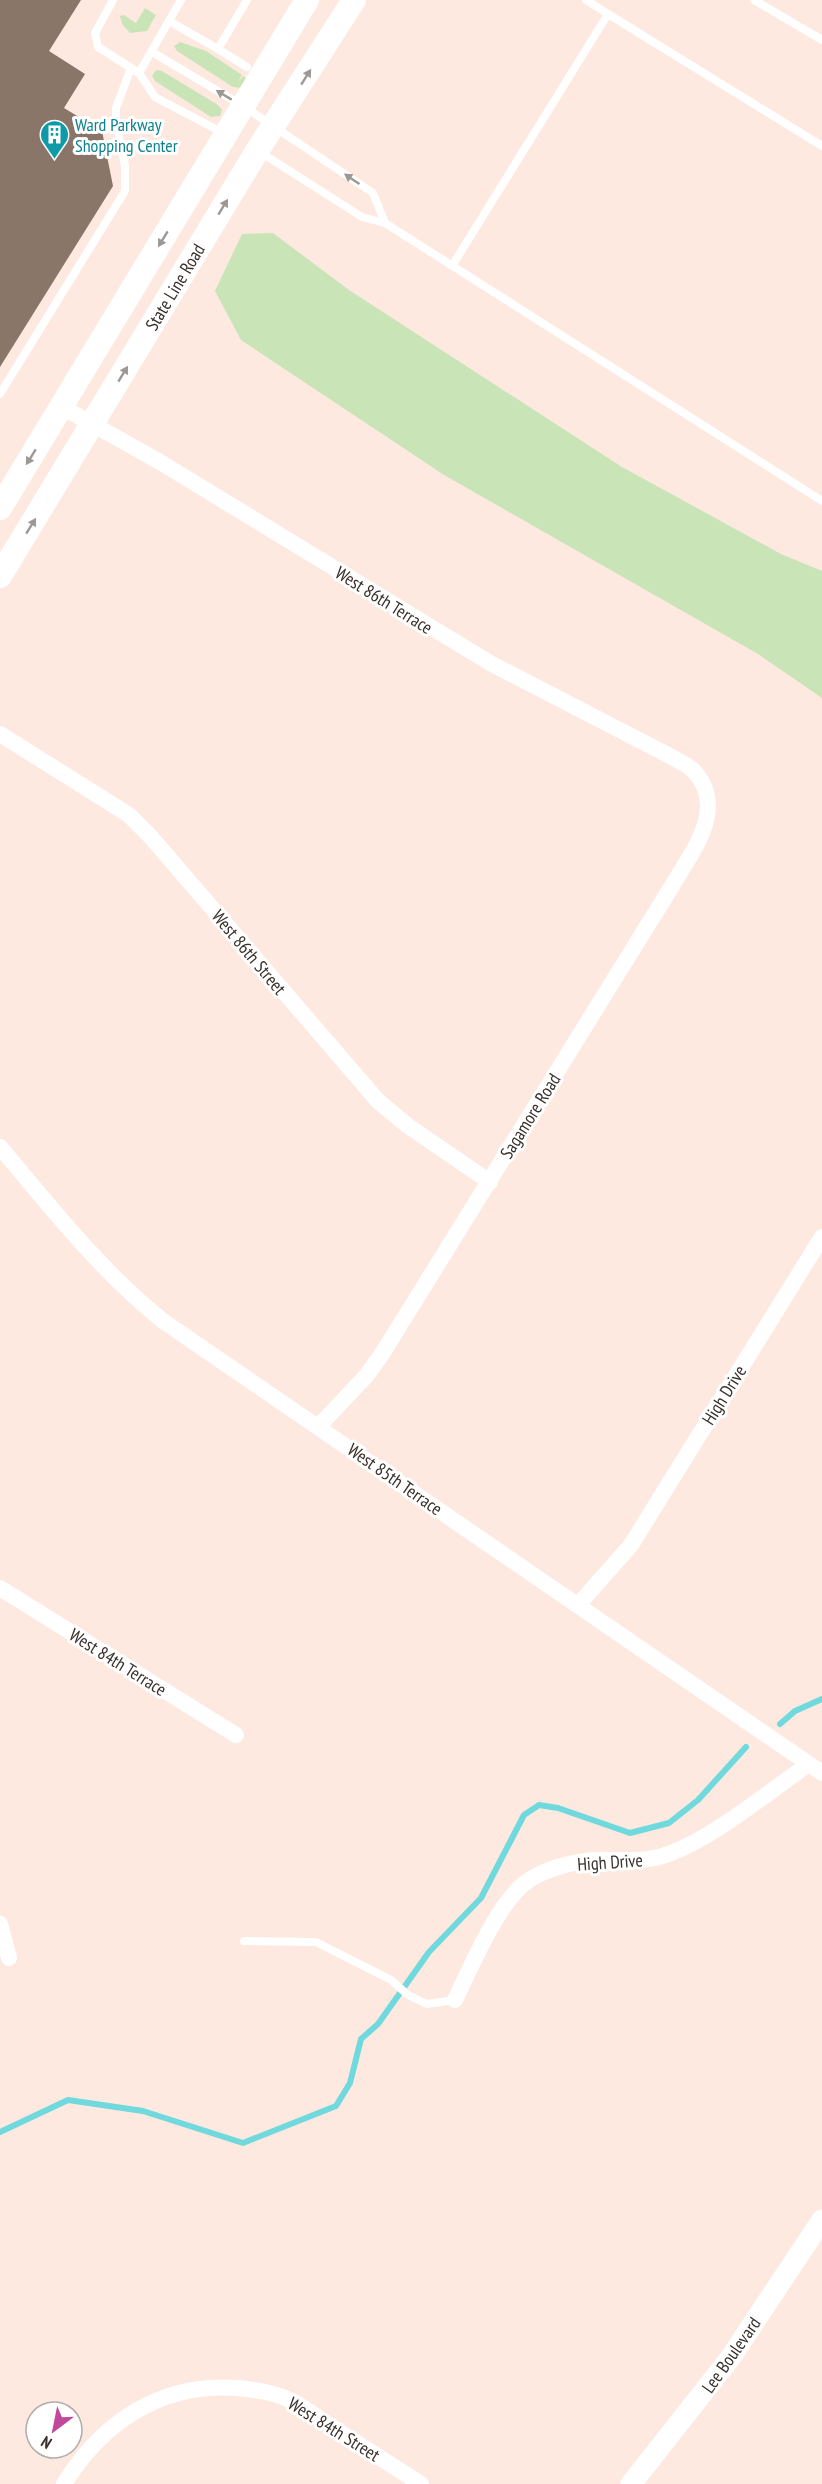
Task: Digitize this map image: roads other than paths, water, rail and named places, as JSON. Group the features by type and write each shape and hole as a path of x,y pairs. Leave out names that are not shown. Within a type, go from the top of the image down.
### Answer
{"main road":[{"name":"State Line Road","path":"0,508 307,0"},
{"name":"State Line Road","path":"0,576 257,151 354,0"}],"street":[{"name":"West 86th Terrace","path":"62,407 242,511 470,652 693,770 706,789"},
{"name":"West 86th Street","path":"0,734 129,815 150,836 378,1101 408,1126 490,1182"},
{"name":"Sagamore Road","path":"318,1427 367,1375 382,1354 701,836 709,817 706,789"},
{"name":"West 85th Terrace","path":"0,1148 86,1249 128,1293 163,1321 815,1769"},
{"name":"High Drive","path":"578,1605 631,1545 822,1237"},
{"name":"West 84th Terrace","path":"0,1589 236,1735"},
{"name":"High Drive","path":"455,2000 494,1925 524,1884 550,1870 586,1861 650,1860 671,1853 815,1769"},
{"path":"0,1924 9,1958"},
{"name":"Lee Boulevard","path":"631,2484 672,2436 731,2357 822,2220"},
{"name":"West 84th Street","path":"64,2484 92,2444 115,2423 159,2399 199,2389 222,2387 263,2391 291,2401 421,2484"}],"lane":[{"path":"113,0 94,33 98,47 135,70 155,97 225,135"},
{"path":"0,394 125,191 125,166 116,123 116,108 135,70 152,52 181,0"},
{"path":"218,48 247,0"},
{"path":"586,0 822,146"},
{"path":"754,0 822,40"},
{"path":"452,266 608,14"},
{"path":"169,21 247,67"},
{"path":"152,52 243,106 373,194 385,224"},
{"path":"257,151 362,217 385,224 822,501"},
{"path":"244,1941 316,1942 391,1980 408,1995 427,2004 455,2000"}],"waterway":[{"path":"780,1724 795,1711 822,1699"},
{"path":"0,2132 68,2100 143,2111 243,2143 336,2106 350,2083 361,2039 378,2024 429,1952 481,1898 524,1815 539,1805 558,1808 630,1833 669,1823 698,1800 746,1747"}],"place":[{"name":"Ward Parkway Shopping Center","path":"54,160"}]}
